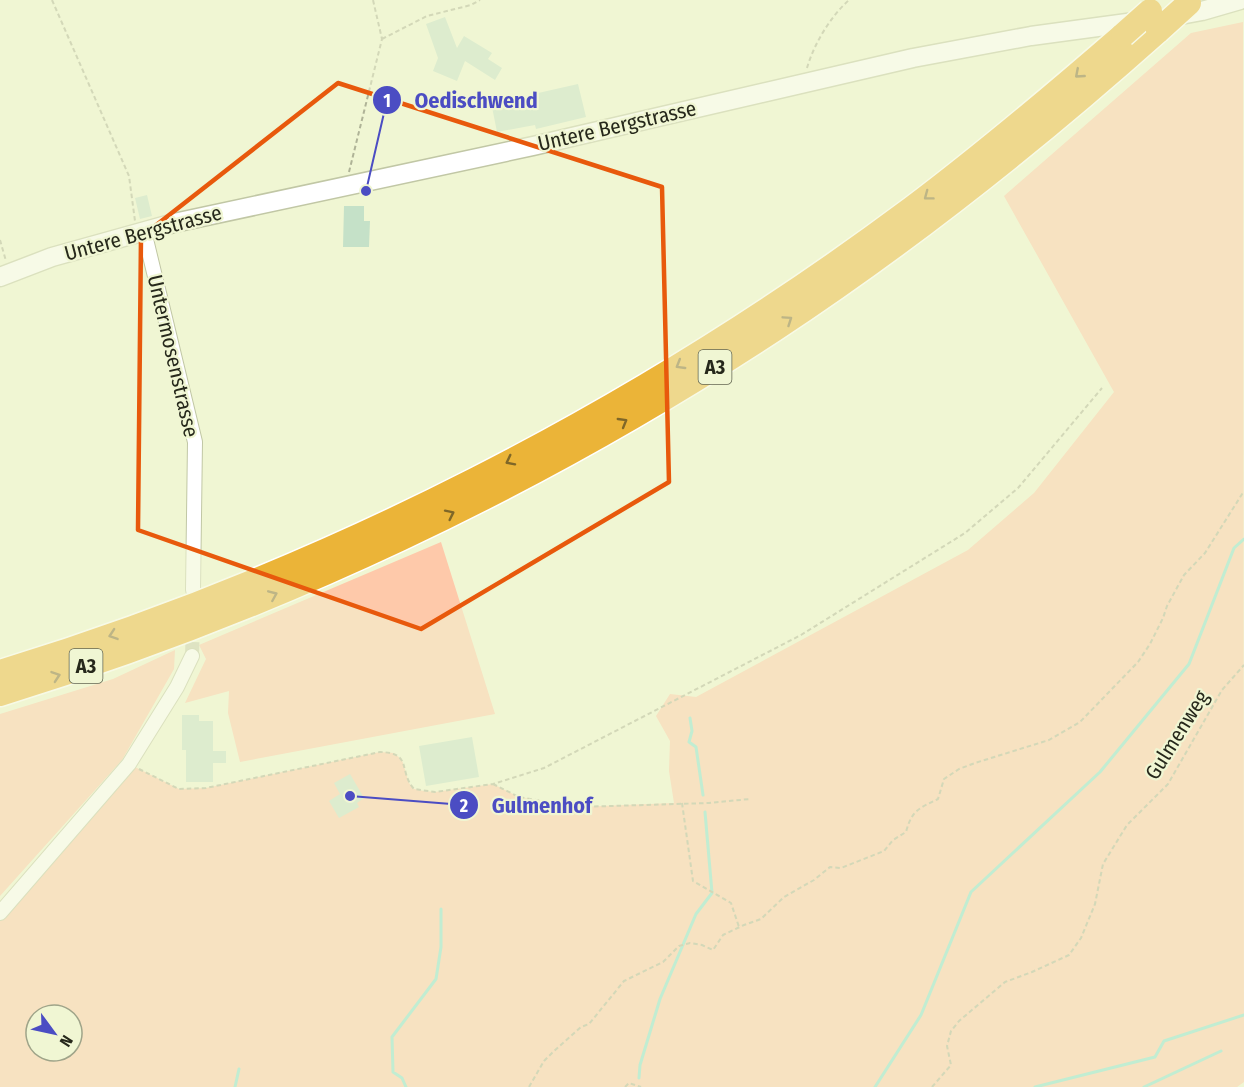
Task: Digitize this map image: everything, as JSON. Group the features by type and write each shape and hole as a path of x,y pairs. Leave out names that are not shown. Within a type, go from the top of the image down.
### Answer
{"highway":[{"name":"A3","path":"0,672 128,630 322,552 468,483 627,397 784,298 909,210 1039,108 1123,35 1157,14 1190,2"},
{"name":"A3","path":"0,694 171,635 329,571 465,507 615,427 774,329 887,251 1015,154 1157,14"}],"main road":[{"name":"Untere Bergstrasse","path":"4,275 52,257 174,223 533,146 969,46 1202,11 1240,0"}],"street":[{"name":"Untermosenstrasse","path":"141,232 195,442 193,590"},
{"path":"0,913 129,764 177,687 192,656"}],"path":[{"path":"52,0 129,176 134,217 141,232"},
{"path":"346,186 382,39 373,0"},
{"path":"382,39 427,16 471,5 480,0"},
{"path":"804,83 807,66 823,33 839,9 849,0"},
{"path":"0,240 4,275"},
{"path":"129,764 179,789 206,788 380,752 394,753 402,760 409,783 414,789 435,792 493,784 544,768 801,635 965,533 1018,488 1102,388"},
{"path":"528,1087 544,1061 581,1028 589,1024 624,981 663,962 679,946 690,943 713,950 723,936 760,919 784,897 830,867 841,868 884,851 893,840 906,832 911,815 938,799 944,779 959,769 1049,740 1080,722 1138,662 1150,644 1184,575 1205,553 1244,491"},
{"name":"Gulmenweg","path":"932,1087 951,1065 947,1046 951,1030 959,1022 1005,981 1032,972 1068,955 1075,947 1095,904 1103,864 1127,825 1168,784 1222,690 1244,665"},
{"path":"493,784 519,797 578,807 750,800"},
{"path":"682,803 693,881 731,903 739,927"},
{"path":"626,1087 629,1083 641,1087"}],"highlighted area":[{"path":"338,83 662,187 669,482 421,629 138,530 141,237"}],"shaded area":[{"path":"1243,22 1244,1082 1237,1087 0,1087 0,913 129,764 179,789 206,788 380,752 394,753 402,760 409,783 414,789 424,791 435,792 493,784 519,797 578,807 674,803 669,771 670,741 656,716 670,694 696,697 968,550 1034,493 1114,392 1004,196 1191,33"},
{"path":"441,542 495,714 240,762 228,713 229,691 185,703 206,659 199,645"},
{"path":"175,650 174,669 122,760 0,896 0,714 113,679"}],"building":[{"path":"445,17 457,48 464,36 492,53 488,59 502,68 495,80 465,61 457,81 433,71 438,58 426,24"},
{"path":"578,84 586,117 536,129 535,125 497,132 491,102"},
{"path":"147,195 152,216 140,219 135,198"},
{"path":"344,206 364,206 364,221 370,221 369,247 343,247"},
{"path":"182,715 199,715 199,721 213,721 213,751 226,751 226,763 213,763 213,782 186,782 186,750 182,750"},
{"path":"472,737 479,777 426,786 419,746"},
{"path":"350,774 364,798 357,803 359,807 339,818 329,801 340,794 334,783"}],"waterway":[{"path":"875,1087 921,1015 971,892 1100,772 1189,664 1234,548 1244,539"},
{"path":"690,718 692,731 689,742 696,747 703,795"},
{"path":"639,1078 640,1065 660,999 696,914 712,893 705,812"},
{"path":"406,1087 402,1078 393,1072 392,1037 436,979 441,947 441,909"},
{"path":"1035,1087 1155,1057 1164,1041 1244,1015"},
{"path":"1144,1087 1221,1051"},
{"path":"235,1087 239,1069"}],"tunnel":[{"path":"192,656 193,622"}],"place":[{"name":"Oedischwend","path":"366,191"},
{"name":"Gulmenhof","path":"350,796"}]}
